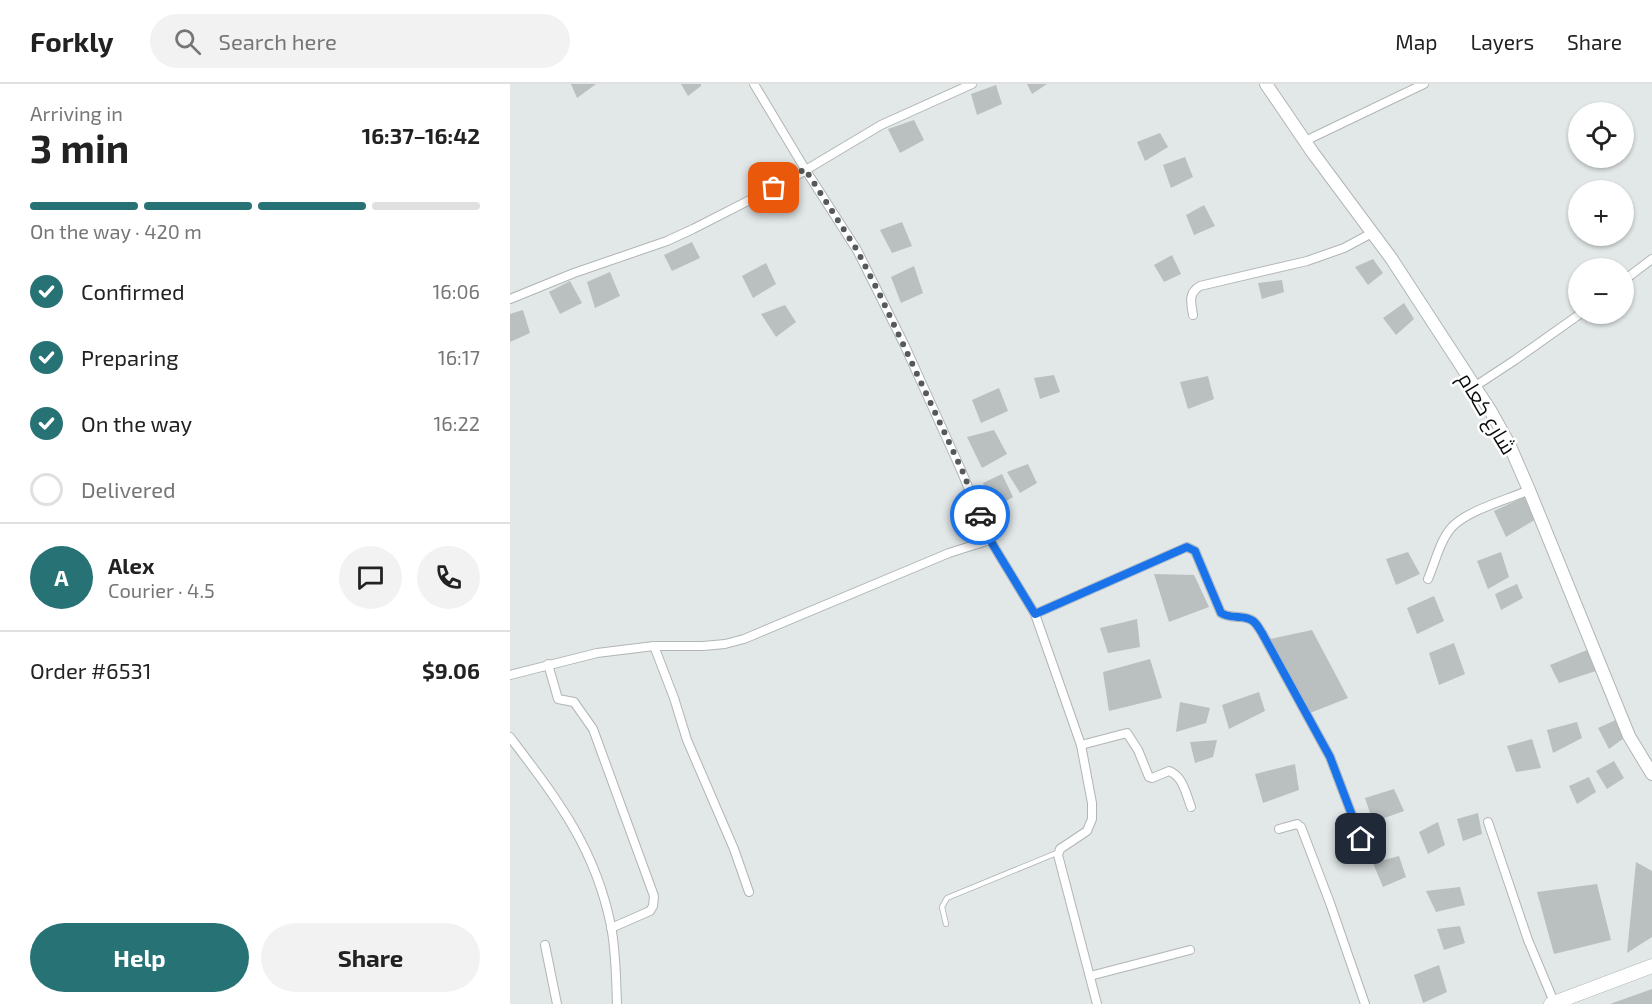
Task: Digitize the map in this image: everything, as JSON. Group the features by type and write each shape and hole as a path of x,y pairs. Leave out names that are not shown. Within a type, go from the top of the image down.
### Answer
{"main road":[{"path":"1552,1003 1652,966"}],"street":[{"path":"754,84 857,250 962,470 990,540 1035,614 1081,746 1089,781 1092,819 1085,834 1059,852 1059,859 1097,1004"},
{"path":"510,300 574,273 668,241 789,180 881,125 972,84"},
{"name":"شارع كعام","path":"1266,84 1443,336 1490,410 1509,444 1529,490 1619,714 1629,736 1652,774"},
{"path":"1305,141 1424,84"},
{"path":"1193,315 1190,298 1195,289 1200,286 1307,261 1344,248 1372,233"},
{"path":"1634,273 1652,259"},
{"path":"1474,387 1568,322"},
{"path":"1428,579 1451,528 1464,517 1529,490"},
{"path":"510,675 597,653 654,646 725,644 744,639 949,554 990,540"},
{"path":"1035,614 1187,547 1195,551 1221,613 1228,618 1242,617 1253,621 1262,633 1330,757 1361,839"},
{"path":"654,646 687,740 734,849 749,892"},
{"path":"548,664 558,699 574,702 593,729 654,896 650,911 611,928"},
{"path":"1081,746 1127,733 1138,750 1149,777 1152,778 1169,771 1174,773 1182,783 1191,807"},
{"path":"510,737 564,809 582,840 603,894 611,928 617,1004"},
{"path":"1488,822 1552,1003"},
{"path":"1279,829 1297,824 1301,827 1365,1004"},
{"path":"544,945 557,1004"},
{"path":"1090,976 1190,950"}],"lane":[{"path":"946,924 942,907 947,898 1059,852"}],"building":[{"path":"571,84 596,84 577,98"},
{"path":"681,84 701,84 701,86 688,96"},
{"path":"1027,84 1047,84 1032,94"},
{"path":"996,85 1002,104 977,115 971,94"},
{"path":"914,120 924,140 900,153 888,129"},
{"path":"1160,133 1168,147 1145,161 1137,142"},
{"path":"1185,157 1193,177 1171,188 1163,165"},
{"path":"1204,205 1215,226 1194,235 1186,215"},
{"path":"902,222 912,246 892,253 880,230"},
{"path":"692,242 700,258 672,271 664,255"},
{"path":"1172,255 1181,274 1164,282 1154,265"},
{"path":"1373,259 1383,273 1368,285 1355,267"},
{"path":"766,263 776,284 753,298 742,276"},
{"path":"914,266 923,293 901,303 891,277"},
{"path":"610,272 620,296 595,308 587,282"},
{"path":"1282,280 1284,292 1262,299 1258,283"},
{"path":"570,281 582,303 560,314 549,292"},
{"path":"1404,303 1414,319 1396,335 1383,318"},
{"path":"785,305 796,322 776,337 761,314"},
{"path":"523,310 530,333 510,342 510,314"},
{"path":"1054,375 1060,392 1040,399 1034,378"},
{"path":"1208,376 1214,399 1188,409 1180,382"},
{"path":"999,388 1008,411 981,423 972,400"},
{"path":"994,430 1007,454 982,468 967,437"},
{"path":"1028,464 1037,483 1020,493 1007,472"},
{"path":"1002,474 1013,497 993,508 983,483"},
{"path":"1526,496 1536,519 1506,537 1494,511"},
{"path":"1408,552 1420,574 1396,585 1386,559"},
{"path":"1501,552 1509,577 1488,589 1477,561"},
{"path":"1154,574 1194,575 1209,607 1169,622"},
{"path":"1517,584 1523,598 1501,610 1495,594"},
{"path":"1434,596 1444,621 1417,634 1407,608"},
{"path":"1137,619 1140,647 1108,653 1100,628"},
{"path":"1312,630 1348,698 1310,713 1270,639"},
{"path":"1454,643 1465,674 1439,685 1429,653"},
{"path":"1587,650 1596,671 1559,683 1550,665"},
{"path":"1150,659 1162,698 1109,711 1103,672"},
{"path":"1259,692 1265,711 1229,729 1222,705"},
{"path":"1180,702 1210,708 1206,723 1176,732"},
{"path":"1618,719 1624,738 1609,749 1598,728"},
{"path":"1577,722 1582,738 1553,753 1547,730"},
{"path":"1532,739 1541,768 1516,772 1507,746"},
{"path":"1217,740 1213,757 1195,763 1190,742"},
{"path":"1614,761 1624,778 1607,789 1596,771"},
{"path":"1295,764 1299,790 1263,803 1255,774"},
{"path":"1589,777 1596,792 1577,804 1569,786"},
{"path":"1394,789 1404,811 1373,822 1365,798"},
{"path":"1478,813 1482,834 1463,841 1457,819"},
{"path":"1438,822 1445,845 1428,854 1419,832"},
{"path":"1399,856 1406,877 1383,887 1373,863"},
{"path":"1636,862 1652,871 1652,937 1627,953"},
{"path":"1597,884 1611,940 1554,954 1537,892"},
{"path":"1460,887 1465,905 1436,912 1426,891"},
{"path":"1460,926 1465,943 1444,950 1437,929"},
{"path":"1439,965 1447,992 1423,1003 1414,975"},
{"path":"1652,989 1652,1004 1610,1004"}],"way so far":[{"path":"774,188 805,169 834,212 857,250 904,344 962,470 980,515"}],"route":[{"path":"980,515 990,540 1035,614 1187,547 1195,551 1221,613 1228,618 1242,617 1253,621 1262,633 1330,757 1361,839"}]}
